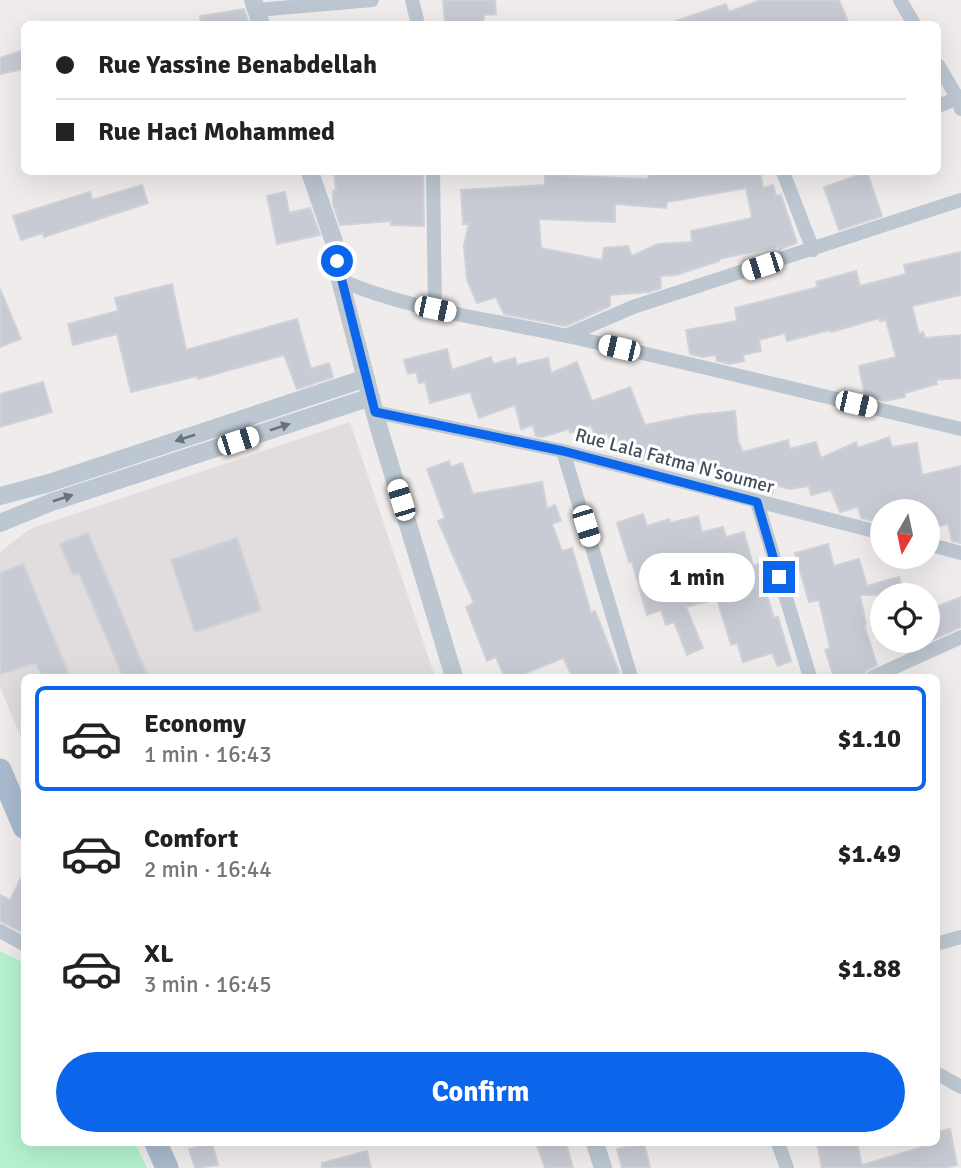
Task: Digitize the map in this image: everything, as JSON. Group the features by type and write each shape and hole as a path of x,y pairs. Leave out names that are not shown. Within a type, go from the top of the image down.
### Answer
{"main road":[{"path":"0,770 21,820"},
{"path":"157,1146 167,1168"}],"street":[{"path":"256,12 372,0"},
{"path":"412,0 417,21"},
{"path":"900,0 912,21"},
{"path":"941,70 960,101 941,105"},
{"path":"311,175 334,242 340,280 373,405 453,674"},
{"path":"433,175 435,309"},
{"path":"784,175 813,250"},
{"path":"566,336 633,307 961,200"},
{"path":"340,280 363,290 435,309 566,336 961,429"},
{"path":"0,496 49,483 366,378"},
{"path":"0,523 52,502 373,405"},
{"name":"Rue Lala Fatma N'soumer","path":"373,405 870,530"},
{"path":"563,451 630,674"},
{"path":"757,502 809,674"},
{"path":"940,547 961,553"},
{"path":"880,674 961,637"},
{"path":"0,932 21,942"},
{"path":"940,943 961,937"},
{"path":"940,1075 961,1087"},
{"path":"596,1146 603,1168"},
{"path":"779,1146 787,1168"}],"shaded area":[{"path":"350,422 434,674 21,674 21,738 0,687 0,552 30,529"}],"green space":[{"path":"0,951 21,962 21,1146 136,1146 147,1168 0,1168"}],"building":[{"path":"443,0 495,0 496,14 484,15 484,21 445,21"},
{"path":"760,0 839,0 848,21 676,21 726,4 729,12"},
{"path":"244,9 248,21 201,21 200,16"},
{"path":"21,51 21,70 0,74 0,58"},
{"path":"334,175 423,175 424,226 391,225 391,221 340,225 333,204 333,191 336,191"},
{"path":"545,175 648,179 649,175 761,175 763,188 773,185 776,196 781,195 797,243 780,249 780,246 719,259 676,275 660,276 661,288 649,292 610,295 610,306 566,326 504,314 496,297 477,303 467,280 464,246 469,223 463,224 461,190 545,185","holes":["746,188 752,218 691,231 692,242 658,244 632,256 628,246 604,248 602,260 541,248 539,219 615,222 615,204 666,208 667,202"]},
{"path":"858,175 868,175 882,216 839,230 824,187"},
{"path":"142,185 148,203 44,237 43,233 21,240 13,216 90,192 92,200"},
{"path":"285,192 289,213 310,208 320,235 277,244 267,196"},
{"path":"961,252 961,295 912,306 919,334 923,332 925,338 961,335 961,378 936,380 937,384 905,393 905,397 885,401 865,396 859,366 896,357 886,320 880,321 880,318 787,341 785,333 759,340 761,351 743,355 744,361 730,364 717,361 716,355 703,357 690,354 686,330 737,321 735,308 818,287 816,282 856,271 860,286 906,274 904,265"},
{"path":"172,284 186,350 297,319 311,369 329,363 333,377 297,389 284,355 198,379 197,376 131,392 117,334 73,345 68,324 118,311 115,298"},
{"path":"0,289 21,339 0,347"},
{"path":"447,349 452,370 491,357 493,364 515,358 517,365 548,358 551,373 577,362 592,401 630,387 645,425 694,415 735,411 738,441 743,452 788,440 790,449 816,442 821,458 856,442 858,448 889,437 892,447 917,443 922,475 961,466 961,543 952,541 948,524 940,526 940,499 870,499 870,520 861,518 858,507 840,512 831,490 811,495 809,486 790,489 774,485 772,494 732,483 731,476 699,467 696,458 665,465 663,453 641,461 634,459 626,439 612,444 607,433 596,437 591,425 570,433 569,429 542,437 536,436 533,425 521,429 515,405 479,418 470,392 430,403 425,382 419,383 416,372 408,374 404,360"},
{"path":"43,382 52,412 0,427 0,394"},
{"path":"449,461 451,467 462,463 473,494 542,482 547,509 555,505 561,521 552,524 562,551 572,548 591,613 595,611 619,672 571,674 563,658 523,674 504,674 496,657 487,661 466,607 474,603 438,521 445,518 427,469"},
{"path":"643,514 647,526 669,519 670,523 698,516 702,532 723,527 726,537 744,532 753,566 764,562 770,579 763,583 774,618 778,617 791,661 778,666 772,653 743,662 737,643 731,645 717,599 686,607 703,648 687,655 674,622 666,625 661,610 647,615 632,562 629,562 617,523"},
{"path":"88,533 147,674 122,674 79,573 73,575 60,544"},
{"path":"237,538 261,610 195,632 171,560"},
{"path":"828,544 834,566 859,559 867,586 870,585 870,595 860,595 870,653 873,653 877,665 865,674 833,674 825,650 830,648 819,600 809,602 795,553"},
{"path":"23,564 69,674 41,674 36,663 0,674 0,573"},
{"path":"899,577 901,583 878,583"},
{"path":"961,597 961,627 940,637 940,605"},
{"path":"21,878 21,932 0,921 0,895 10,900"},
{"path":"950,1129 957,1165 943,1168 822,1168 818,1146 858,1146 862,1165 926,1146 940,1146 940,1131"},
{"path":"213,1146 218,1165 195,1168 189,1149"},
{"path":"537,1146 567,1146 573,1168 545,1168"},
{"path":"645,1146 650,1168 622,1168 617,1149"},
{"path":"367,1151 371,1168 322,1168 322,1163"}],"route":[{"path":"337,261 375,412 563,451 757,502 779,577"}]}
